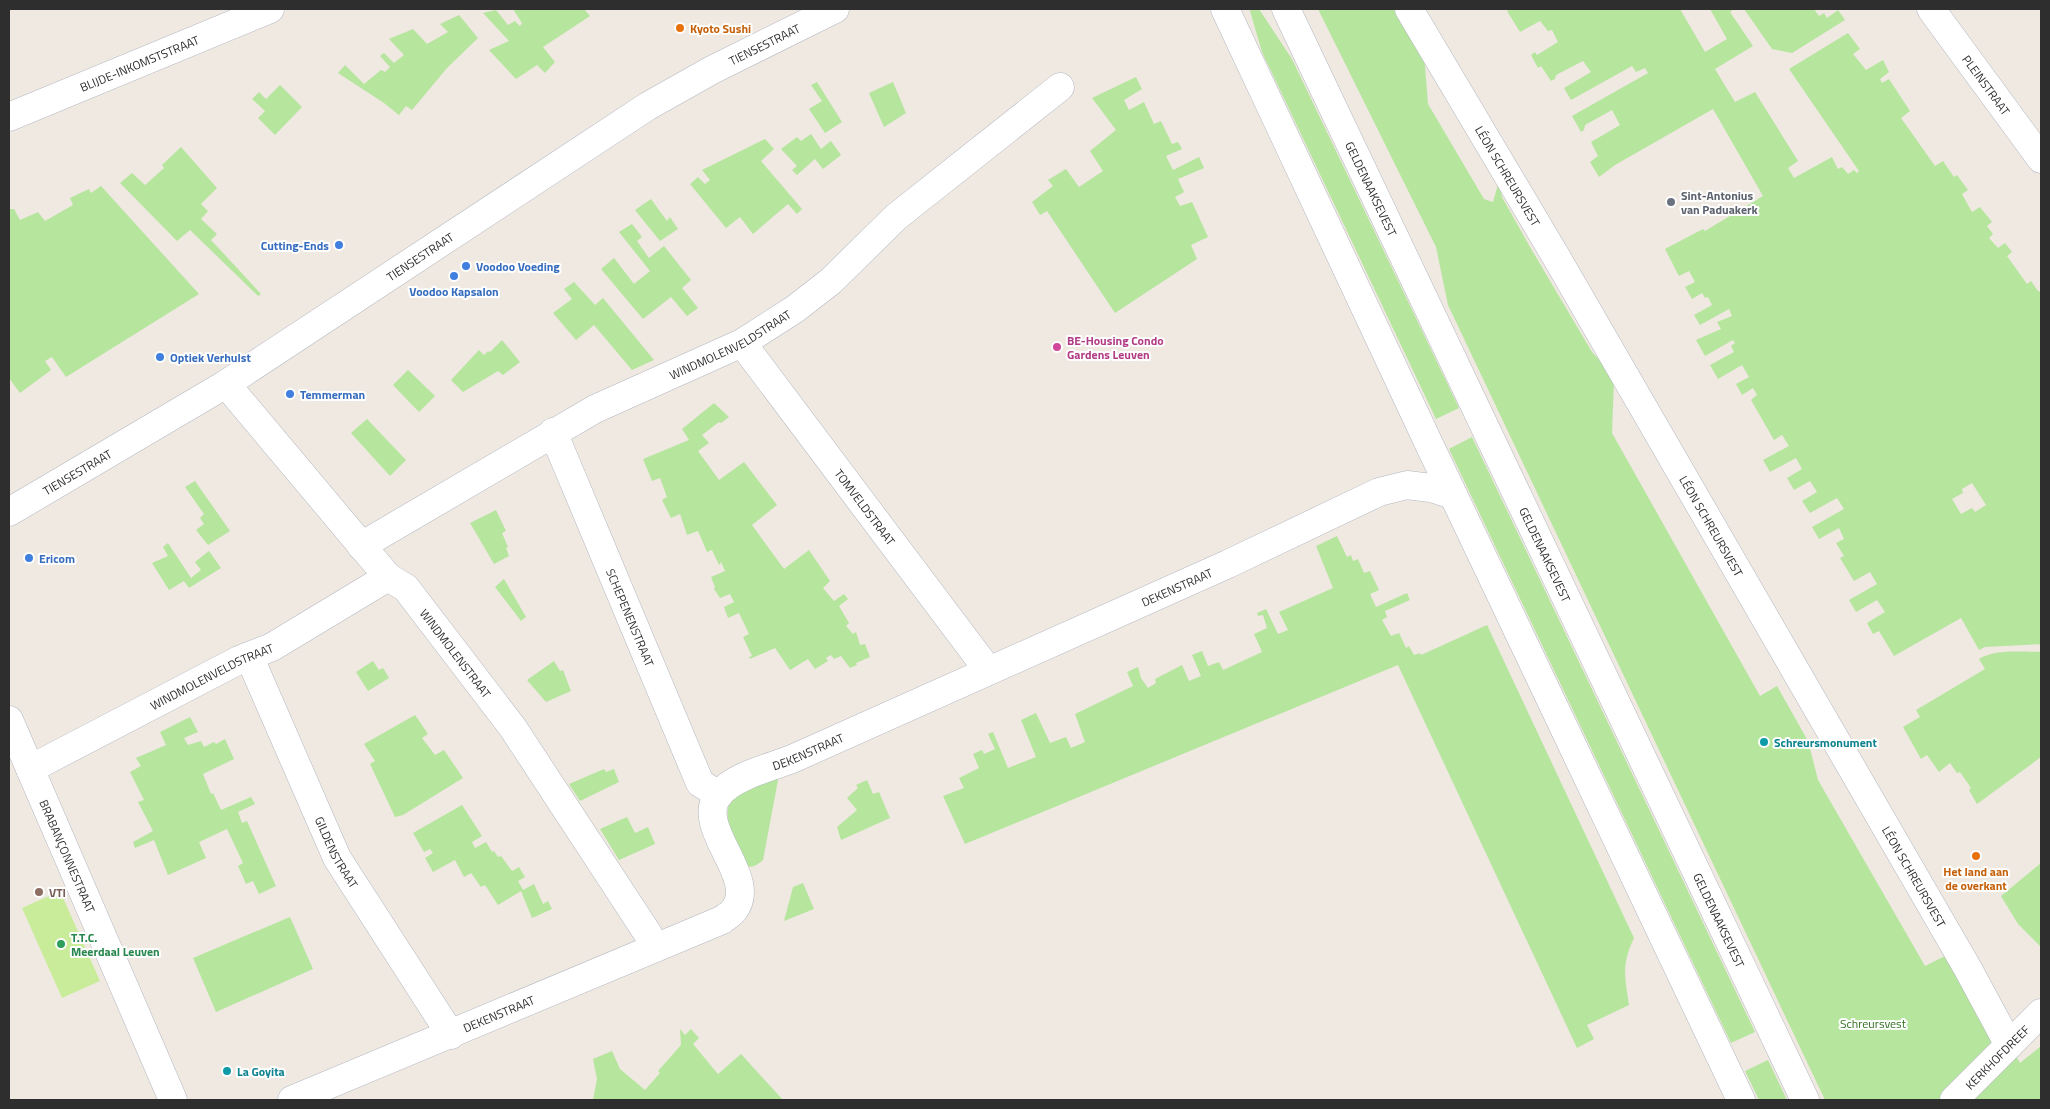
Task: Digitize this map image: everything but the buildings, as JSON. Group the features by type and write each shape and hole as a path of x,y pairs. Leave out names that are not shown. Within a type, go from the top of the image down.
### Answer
{"street":[{"name":"BLIJDE-INKOMSTSTRAAT","path":"9,117 270,9"},
{"name":"TIENSESTRAAT","path":"9,512 226,384 648,106 706,73 835,9"},
{"path":"1226,9 1453,495 1741,1100"},
{"name":"GELDENAAKSEVEST","path":"1286,9 1805,1100"},
{"name":"LÉON SCHREURSVEST","path":"1409,9 1563,268 1968,969 2009,1045"},
{"name":"PLEINSTRAAT","path":"1931,9 2041,159"},
{"name":"WINDMOLENVELDSTRAAT","path":"361,546 553,432 622,396 742,343 795,309 857,256 896,217 1060,87"},
{"name":"TOMVELDSTRAAT","path":"742,343 988,670"},
{"name":"WINDMOLENSTRAAT","path":"226,384 388,577 406,588 512,728 648,934 655,948"},
{"name":"SCHEPENENSTRAAT","path":"553,432 700,783 719,795"},
{"name":"DEKENSTRAAT","path":"292,1100 722,920 734,911 739,902 740,890 738,879 716,828 713,810 719,795 742,778 792,758 1228,564 1379,492 1407,485 1431,488 1453,495"},
{"name":"WINDMOLENVELDSTRAAT","path":"30,769 249,656 272,647 388,577"},
{"name":"GILDENSTRAAT","path":"249,656 337,858 451,1035"},
{"name":"BRABANÇONNESTRAAT","path":"9,720 173,1100"},
{"name":"KERKHOFDREEF","path":"1954,1100 2041,1013"}],"green space":[{"path":"513,9 584,9 590,16 543,47 555,62 545,73 537,65 516,79 489,50 509,41 483,13 496,10 508,25 515,21 520,26 522,23"},
{"path":"1251,9 1259,9 1292,59 1459,408 1436,419 1262,52"},
{"name":"Schreursvest","path":"1318,9 1406,9 1422,30 1428,104 1484,199 1493,202 1499,181 1502,197 1530,247 1592,352 1609,371 1614,380 1612,433 1760,696 1777,686 1808,741 1818,780 1925,966 1957,950 2020,1063 2041,1046 2041,1100 1825,1100 1448,305 1436,247"},
{"path":"1511,9 1680,9 1705,52 1727,39 1710,9 1734,9 1730,12 1753,46 1715,69 1735,102 1755,92 1798,161 1788,168 1794,178 1832,157 1838,169 1842,167 1848,174 1854,170 1857,173 1859,171 1789,69 1848,33 1860,49 1853,54 1866,70 1883,60 1889,72 1880,79 1882,83 1889,79 1910,111 1901,118 1935,166 1943,161 1954,177 1957,175 1968,190 1962,194 1972,212 1980,207 1992,222 1987,226 1993,234 1989,238 1998,248 2005,243 2012,252 2007,256 2027,284 2031,281 2038,291 2041,292 2041,644 1985,647 1979,650 1961,618 1894,656 1879,631 1873,634 1867,623 1885,612 1877,600 1856,612 1849,600 1877,584 1870,572 1854,581 1840,558 1844,556 1836,543 1844,539 1839,528 1819,539 1812,527 1844,509 1837,498 1810,513 1802,501 1817,492 1810,481 1794,490 1787,478 1802,469 1796,458 1770,472 1763,460 1789,446 1782,435 1774,440 1751,400 1757,395 1753,388 1742,395 1736,384 1749,377 1742,365 1718,379 1710,365 1734,352 1731,346 1735,343 1733,340 1705,356 1696,340 1721,329 1717,322 1732,316 1729,309 1700,325 1694,315 1712,305 1708,297 1705,298 1702,293 1692,299 1685,287 1695,282 1689,271 1679,276 1665,249 1703,229 1705,231 1763,196 1713,109 1615,165 1599,177 1590,162 1598,156 1591,142 1620,125 1612,110 1585,125 1584,130 1581,132 1572,116 1648,73 1645,68 1636,72 1632,66 1571,100 1564,88 1591,72 1583,61 1556,75 1555,79 1551,81 1541,66 1538,68 1531,55 1535,52 1537,55 1558,42 1552,30 1548,31 1540,21 1520,32 1507,11","holes":["1972,483 1986,505 1975,512 1972,508 1961,514 1952,499 1963,493 1962,489"]},
{"path":"1744,9 1814,9 1819,16 1824,13 1827,18 1838,10 1845,20 1792,53 1772,49"},
{"path":"459,15 478,38 447,68 412,110 406,106 399,115 338,73 345,65 364,84 381,70 385,72 390,67 380,56 384,53 394,63 404,55 389,39 413,29 427,44 448,32 440,24"},
{"path":"1136,77 1142,89 1124,100 1129,110 1144,102 1154,124 1161,121 1172,144 1178,142 1182,149 1166,156 1173,170 1199,157 1204,168 1178,179 1184,192 1175,197 1180,206 1192,202 1208,237 1191,245 1197,259 1115,313 1047,211 1040,215 1032,202 1053,186 1048,180 1066,169 1079,187 1103,171 1090,151 1116,130 1092,98"},
{"path":"817,82 842,122 825,133 809,109 822,101 811,85"},
{"path":"893,82 906,113 884,127 869,93"},
{"path":"280,85 302,107 275,135 258,118 265,111 252,99 259,92 266,99"},
{"path":"811,134 821,149 831,141 841,155 823,169 815,159 797,175 792,170 797,166 781,149 797,137 801,141"},
{"path":"765,139 774,149 761,161 802,209 797,214 788,204 753,234 740,217 726,228 690,184 698,177 705,184 710,180 702,170"},
{"path":"181,147 217,188 201,204 208,211 201,219 217,234 211,240 261,294 258,296 190,230 177,241 120,183 132,173 145,185 164,168 162,165"},
{"path":"101,186 199,294 66,377 52,357 45,361 51,370 20,393 9,378 9,209 14,209 20,220 38,212 45,221 73,205 70,198 89,189 91,193"},
{"path":"651,199 667,221 670,217 678,229 660,241 635,210"},
{"path":"632,224 642,237 637,241 649,258 664,246 691,280 682,288 698,308 687,316 671,297 643,319 601,269 614,258 634,284 650,271 619,232"},
{"path":"574,282 595,305 603,298 654,360 632,370 594,325 576,340 553,313 572,299 564,289"},
{"path":"502,340 520,362 503,375 498,371 463,392 451,380 479,350 484,355 488,351 490,352"},
{"path":"408,370 435,396 419,412 393,385"},
{"path":"714,403 729,417 702,435 709,443 698,451 719,480 744,462 777,505 752,525 784,569 809,550 830,581 823,588 834,601 844,594 848,599 839,606 849,623 846,626 853,634 856,632 860,645 865,644 870,657 856,663 857,665 850,668 841,656 834,659 831,655 826,658 828,661 815,669 808,659 790,670 775,648 750,659 749,657 752,656 743,637 749,634 739,613 728,618 724,607 734,602 730,594 720,598 714,589 711,577 725,571 721,562 719,565 712,550 707,552 698,531 687,535 680,514 671,518 662,500 667,497 660,478 652,481 643,459 689,440 682,429"},
{"path":"367,419 406,460 390,476 351,433"},
{"path":"1472,437 1755,1032 1731,1043 1449,449"},
{"path":"195,481 230,531 208,545 196,530 204,524 200,518 204,514 185,487"},
{"path":"496,510 506,531 502,533 508,547 506,548 509,556 494,564 470,523"},
{"path":"1337,536 1347,557 1351,555 1353,561 1358,559 1364,573 1370,571 1379,590 1370,594 1376,607 1407,593 1410,600 1385,611 1387,617 1382,620 1391,636 1399,633 1406,648 1409,646 1414,655 1420,653 1421,655 1487,625 1634,938 1627,956 1625,971 1629,1005 1587,1025 1594,1039 1577,1048 1398,665 965,844 943,796 964,788 959,778 979,768 973,754 982,750 984,754 995,749 988,734 993,732 1008,768 1036,757 1021,720 1036,713 1050,743 1066,737 1071,748 1085,742 1075,714 1133,686 1127,672 1138,667 1141,678 1148,688 1156,683 1155,679 1182,665 1189,681 1201,676 1192,655 1202,651 1208,666 1219,662 1223,670 1262,652 1254,634 1267,628 1263,615 1258,616 1257,613 1266,609 1278,634 1288,630 1279,612 1333,588 1316,546"},
{"path":"168,543 191,578 201,570 195,562 209,551 221,568 189,588 184,581 169,590 152,563 168,556 163,547"},
{"path":"504,579 526,617 521,621 495,587"},
{"path":"2001,652 2041,652 2041,757 1977,804 1969,790 1971,788 1960,772 1957,773 1950,763 1939,772 1927,755 1921,759 1903,727 1920,717 1916,710 1985,669 1979,659"},
{"path":"373,661 379,670 383,668 389,678 368,691 356,672"},
{"path":"554,661 560,671 563,670 571,691 546,702 527,680"},
{"path":"415,715 428,734 422,738 435,755 444,750 463,778 403,815 395,817 370,764 375,761 364,744"},
{"path":"190,717 198,732 184,738 188,745 201,741 204,747 225,739 234,759 203,774 211,794 213,793 221,810 251,797 255,804 238,812 242,823 247,821 276,886 259,894 253,881 246,884 238,866 243,863 227,829 199,842 206,858 168,875 154,840 135,848 133,842 153,831 138,802 144,800 130,772 141,766 136,758 166,745 160,732"},
{"path":"604,769 606,772 614,769 619,782 580,801 569,784"},
{"path":"779,775 763,860 754,866 747,866 730,830 728,810 730,802 742,792"},
{"path":"867,780 873,794 879,792 890,818 841,840 837,827 857,810 847,798 858,788 856,785"},
{"path":"462,805 482,836 472,842 475,848 486,842 492,852 494,851 498,857 501,856 512,871 519,867 525,877 518,881 523,890 534,884 543,904 548,901 552,909 532,918 521,891 498,905 485,885 481,887 471,873 464,877 455,860 433,872 425,858 433,853 430,849 424,852 413,833"},
{"path":"627,817 635,833 648,827 655,844 619,860 600,829"},
{"path":"2041,863 2041,947 2018,924 2001,896"},
{"path":"803,883 814,909 784,921 793,887"},
{"name":"T.T.C. Meerdaal Leuven","path":"60,891 100,981 62,998 22,908"},
{"path":"290,917 313,969 216,1012 193,958"},
{"path":"680,1029 685,1035 691,1029 699,1038 693,1044 718,1074 741,1054 783,1100 593,1100 597,1079 593,1059 612,1051 620,1069 645,1090 660,1073 658,1071 681,1045"},
{"path":"1768,1060 1787,1100 1759,1100 1745,1071"}],"place":[{"name":"Kyoto Sushi","path":"680,28"},
{"name":"Sint-Antonius van Paduakerk","path":"1671,202"},
{"name":"Cutting-Ends","path":"339,245"},
{"name":"Voodoo Voeding","path":"466,266"},
{"name":"Voodoo Kapsalon","path":"454,276"},
{"name":"BE-Housing Condo Gardens Leuven","path":"1057,347"},
{"name":"Optiek Verhulst","path":"160,357"},
{"name":"Temmerman","path":"290,394"},
{"name":"Ericom","path":"29,558"},
{"name":"Schreursmonument","path":"1764,742"},
{"name":"Het land aan de overkant","path":"1976,856"},
{"name":"VTI","path":"39,892"},
{"name":"T.T.C. Meerdaal Leuven","path":"61,944"},
{"name":"La Goyita","path":"227,1071"}]}
